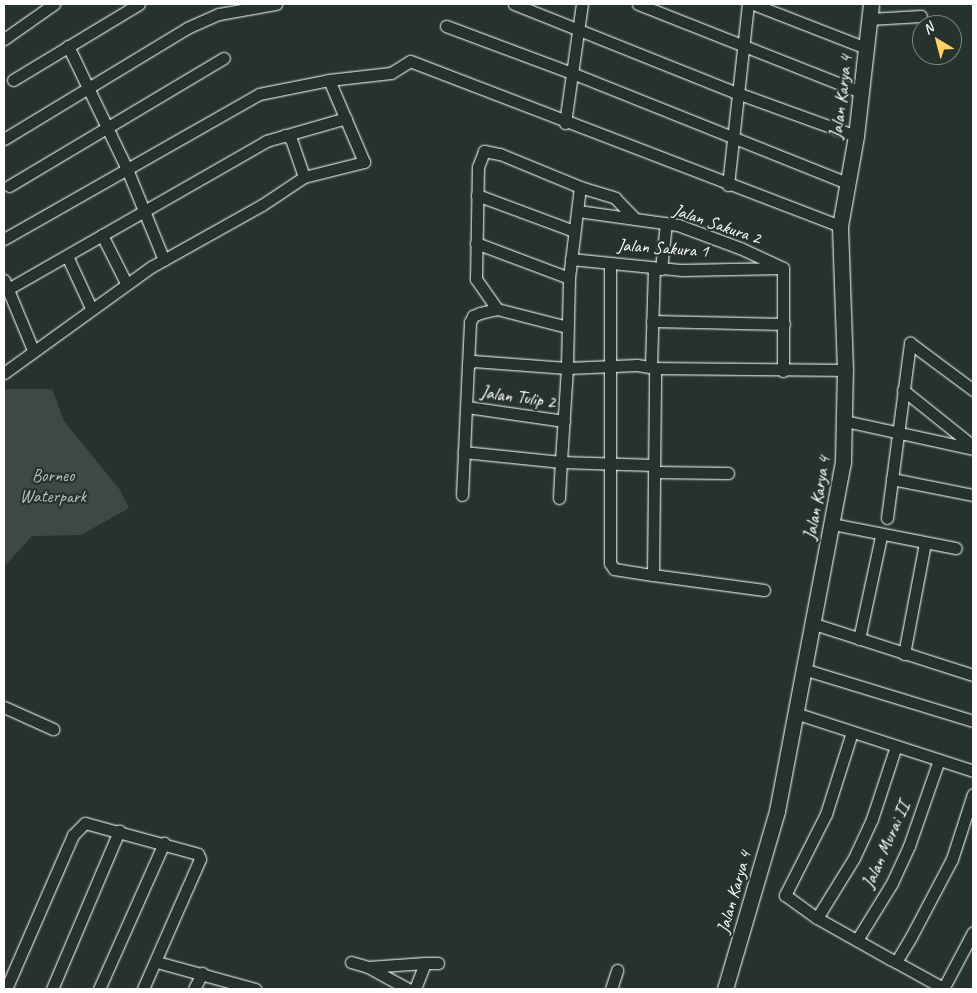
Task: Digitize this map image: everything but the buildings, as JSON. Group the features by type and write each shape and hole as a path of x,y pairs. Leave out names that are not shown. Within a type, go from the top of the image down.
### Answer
{"main road":[{"name":"Jalan Karya 4","path":"725,989 777,811 811,623 843,462 845,370 840,226 849,184 856,136 870,11"}],"street":[{"path":"4,39 54,4"},
{"path":"13,80 139,4"},
{"path":"4,139 86,87 187,28 219,14 242,7 276,4"},
{"path":"514,4 580,32 737,93 856,136"},
{"path":"565,124 580,32 582,4"},
{"path":"638,4 742,47 860,92"},
{"path":"728,185 731,139 748,4"},
{"path":"753,4 866,48"},
{"path":"870,11 912,15"},
{"path":"446,26 572,72 731,139 849,184"},
{"path":"68,46 86,87 127,169 164,260"},
{"path":"9,186 224,58"},
{"path":"4,239 259,94 329,80 391,73 410,61 565,124 840,226"},
{"path":"4,373 126,283 262,205 304,177 364,162 329,80"},
{"path":"33,350 8,305 6,285 67,256 266,142 346,118"},
{"path":"285,135 291,139 304,177"},
{"path":"497,309 476,279 479,158 484,151 500,154 580,187 614,198 635,219"},
{"path":"559,498 567,368 569,278 580,187"},
{"path":"477,195 574,231"},
{"name":"Jalan Sakura 2","path":"578,211 666,223 740,248 783,268"},
{"path":"653,575 652,321 658,268 666,223"},
{"path":"102,235 126,283"},
{"path":"476,243 569,278"},
{"path":"67,256 91,308"},
{"name":"Jalan Sakura 1","path":"571,259 658,268 783,268"},
{"path":"610,263 608,462 611,567 653,575 764,590"},
{"path":"783,268 783,371"},
{"path":"462,495 470,322 474,316 497,309 567,327"},
{"path":"652,321 784,324"},
{"path":"887,518 910,342 973,390"},
{"path":"468,365 473,361 567,368 653,367 783,371 845,370"},
{"path":"903,390 973,447"},
{"name":"Jalan Tulip 2","path":"467,407 564,421"},
{"path":"845,422 973,447"},
{"path":"464,452 561,462 608,462 654,469 728,473"},
{"path":"892,479 973,495"},
{"path":"832,524 881,536 956,548"},
{"path":"859,639 881,536"},
{"path":"904,654 925,543"},
{"path":"811,623 973,675"},
{"path":"803,669 973,721"},
{"path":"4,707 53,729"},
{"path":"795,713 973,771"},
{"path":"852,732 826,814 785,895 817,918 943,989 973,932"},
{"path":"817,918 854,858 896,746"},
{"name":"Jalan Murai II","path":"857,940 892,883 909,846 939,760"},
{"path":"896,962 952,859 973,794"},
{"path":"6,989 79,826 85,822 192,850 200,858 157,962 143,989"},
{"path":"52,989 119,831"},
{"path":"99,989 164,843"},
{"path":"157,962 202,973 247,989"},
{"path":"351,962 368,967 408,989"},
{"path":"415,989 425,963"},
{"path":"368,967 438,963"},
{"path":"611,989 617,970"},
{"path":"194,989 202,973"}],"green space":[{"name":"Borneo Waterpark","path":"4,389 52,389 64,421 120,490 129,508 81,535 32,536 4,567"}]}
